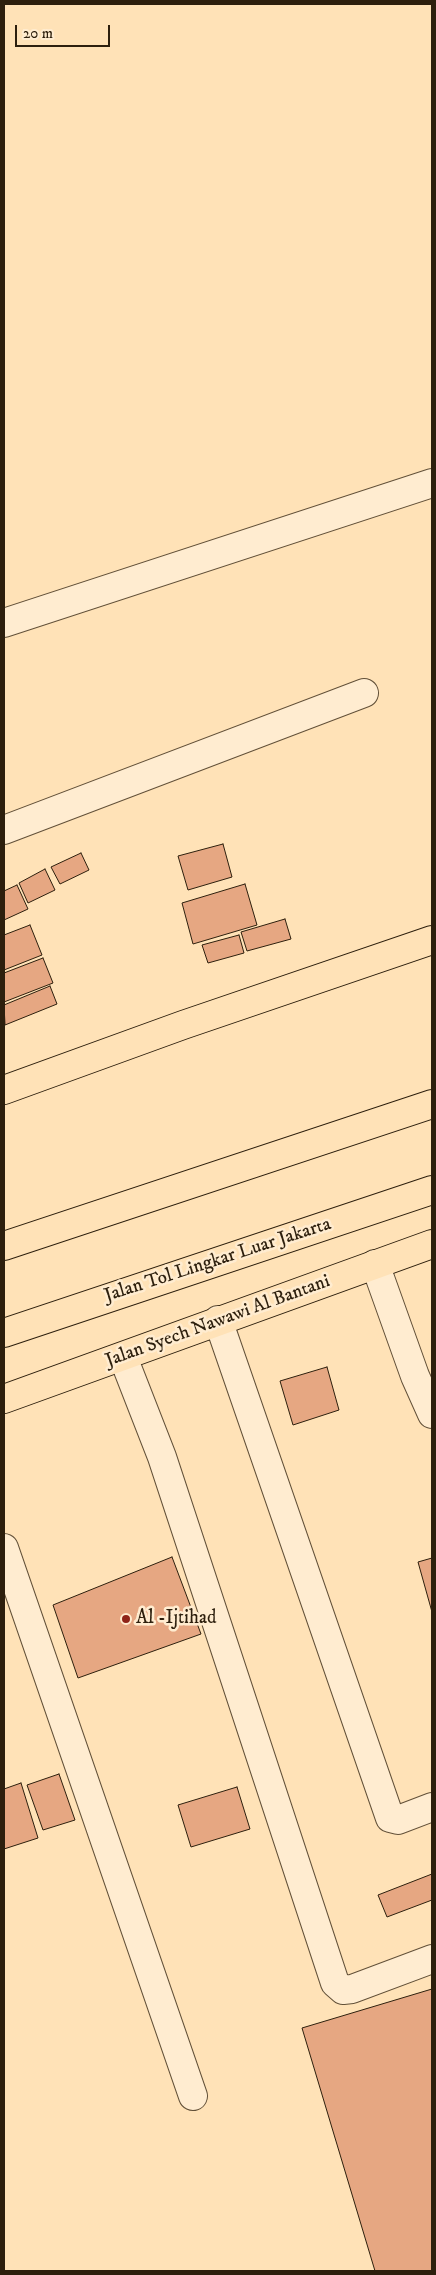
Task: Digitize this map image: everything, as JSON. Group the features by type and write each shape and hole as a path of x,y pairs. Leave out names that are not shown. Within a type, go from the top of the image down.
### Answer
{"highway":[{"path":"4,1090 183,1025 432,940"},
{"path":"4,1246 432,1104"},
{"name":"Jalan Tol Lingkar Luar Jakarta","path":"4,1333 432,1190"},
{"name":"Jalan Syech Nawawi Al Bantani","path":"4,1399 432,1244"}],"lane":[{"path":"4,623 432,483"},
{"path":"4,830 364,693"},
{"path":"375,1264 415,1376 432,1414"},
{"path":"218,1320 390,1818 398,1820 432,1807"},
{"path":"123,1357 162,1457 335,1983 343,1990 352,1989 432,1959"},
{"path":"4,1548 193,2096"}],"building":[{"path":"223,844 232,877 188,890 178,856"},
{"path":"81,853 89,870 60,884 51,867"},
{"path":"45,869 55,890 28,903 19,883"},
{"path":"245,884 257,925 193,944 182,903"},
{"path":"17,885 28,909 4,920 4,891"},
{"path":"285,919 291,939 247,951 241,932"},
{"path":"30,925 42,955 4,970 4,935"},
{"path":"239,935 244,953 208,963 202,945"},
{"path":"43,958 53,983 4,1002 4,973"},
{"path":"50,986 57,1004 5,1025 4,1005"},
{"path":"327,1367 339,1410 293,1425 280,1381"},
{"name":"Al -Ijtihad","path":"172,1557 201,1634 78,1678 53,1605"},
{"path":"432,1558 432,1612 418,1562"},
{"path":"59,1774 75,1820 43,1830 27,1785"},
{"path":"21,1783 38,1838 4,1849 4,1789"},
{"path":"237,1787 250,1829 191,1847 178,1805"},
{"path":"432,1874 432,1900 387,1917 378,1895"},
{"path":"432,1989 432,2271 375,2271 302,2028"}],"place":[{"name":"Al -Ijtihad","path":"126,1619"}]}
